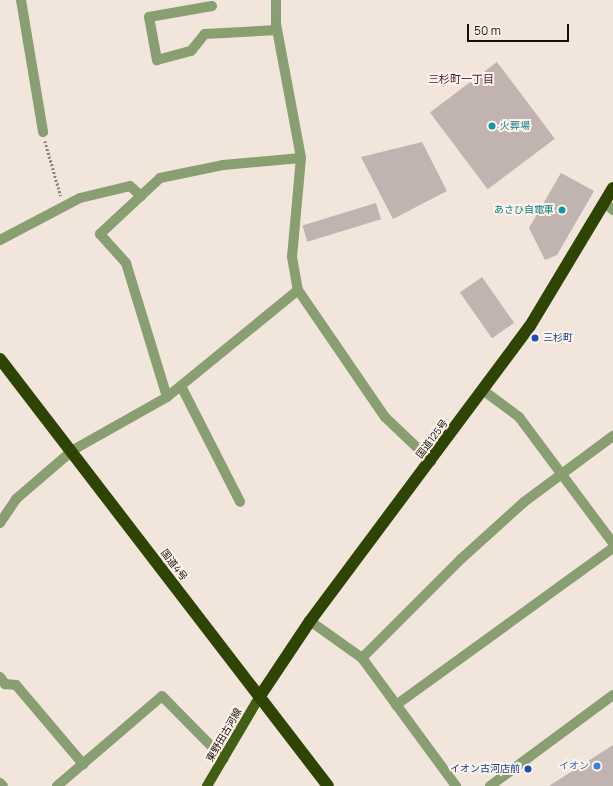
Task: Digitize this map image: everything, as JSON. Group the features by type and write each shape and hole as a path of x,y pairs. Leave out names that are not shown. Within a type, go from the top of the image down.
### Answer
{"highway":[{"name":"国道125号","path":"260,696 310,621 484,391 547,300 609,206 613,188"},
{"name":"国道4号","path":"0,359 73,450 328,786"}],"main road":[{"name":"東野田古河線","path":"208,786 260,696"}],"street":[{"path":"21,0 43,132"},
{"path":"276,0 277,30 301,158 292,257 298,290 385,417 431,461"},
{"path":"212,6 149,17 157,60 191,51 205,34 277,30"},
{"path":"167,397 126,263 100,234 160,178 223,165 301,158"},
{"path":"0,240 64,206 105,190 130,186 141,196"},
{"path":"0,523 16,499 73,450 167,397 298,290"},
{"path":"181,386 240,502"},
{"path":"484,391 519,417 562,472 613,543"},
{"path":"362,658 461,559 562,472 613,436"},
{"path":"396,705 613,548"},
{"path":"310,621 362,658 456,786"},
{"path":"0,677 5,684 16,685 83,764"},
{"path":"490,786 613,695"},
{"path":"57,786 162,696 224,759"},
{"path":"0,783 3,786"}],"path":[{"path":"43,132 64,206"}],"building":[{"name":"火葬場","path":"497,62 555,139 488,189 430,113"},
{"path":"422,142 447,191 393,219 361,157"},
{"name":"あさひ自電車","path":"561,173 594,191 557,255 545,260 529,228"},
{"path":"376,203 381,219 307,242 302,226"},
{"path":"482,277 514,323 492,338 460,292"},
{"name":"イオン","path":"613,745 613,786 549,786"}],"place":[{"name":"火葬場","path":"492,126"},
{"name":"あさひ自電車","path":"562,210"},
{"name":"三杉町","path":"535,338"},
{"name":"イオン","path":"597,766"},
{"name":"イオン古河店前","path":"528,769"}],"district":[{"name":"三杉町一丁目","path":"461,79"}]}
